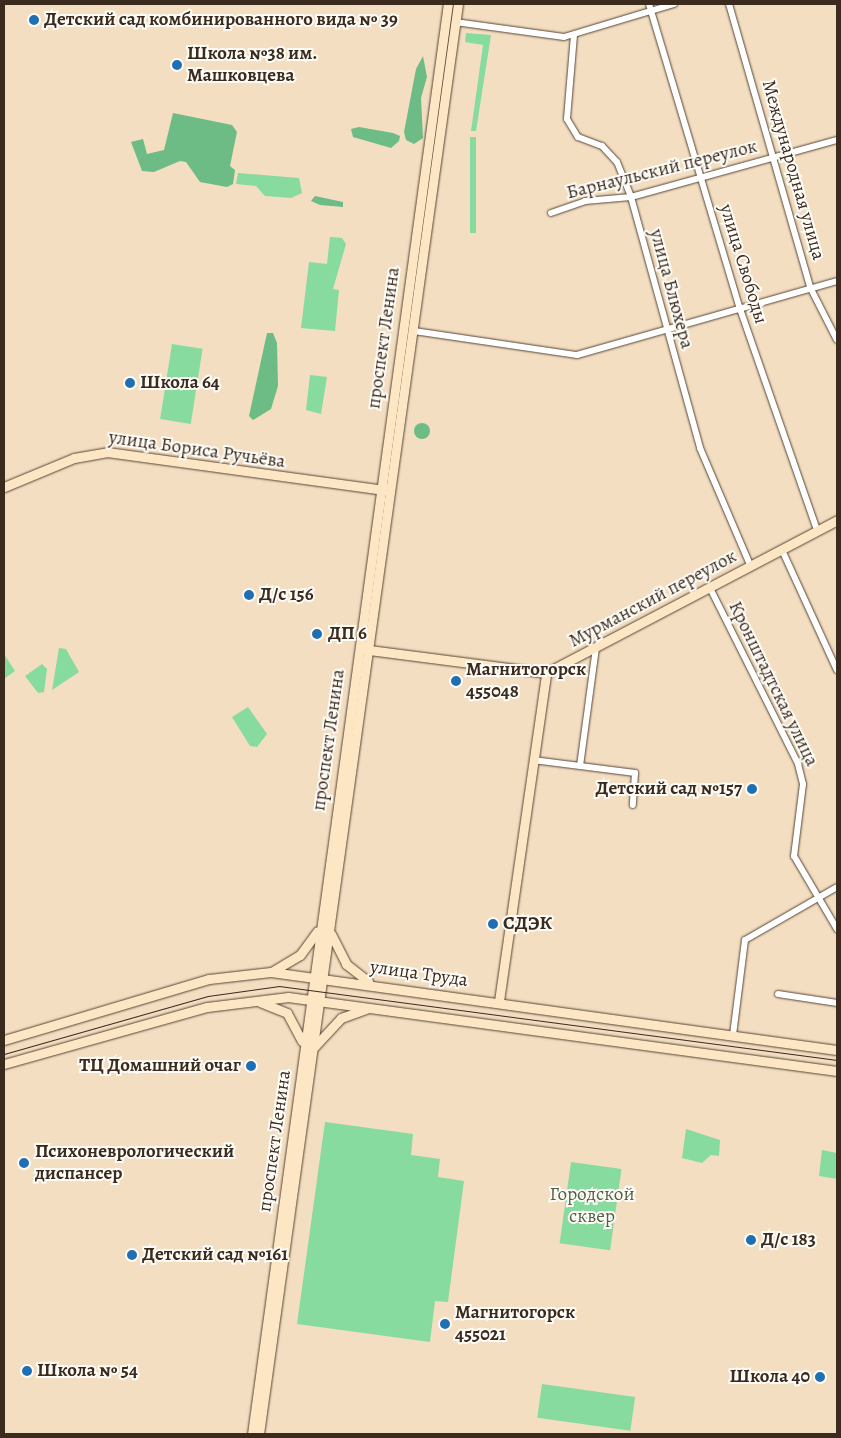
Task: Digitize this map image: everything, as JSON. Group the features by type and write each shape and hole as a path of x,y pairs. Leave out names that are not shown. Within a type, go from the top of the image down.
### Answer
{"main road":[{"name":"проспект Ленина","path":"315,1000 323,977 414,331 450,21 448,4"},
{"name":"проспект Ленина","path":"252,1434 315,1000 314,975 357,648 450,21 458,4"},
{"name":"улица Бориса Ручьёва","path":"4,487 74,458 107,452 392,491"},
{"name":"Мурманский переулок","path":"546,673 710,590 837,520"},
{"path":"357,648 546,673 499,1001"},
{"path":"331,922 331,936 346,964 373,984"},
{"path":"270,972 300,955 321,923"},
{"name":"улица Труда","path":"4,1040 208,979 270,972 314,975 837,1050"},
{"name":"улица Труда","path":"4,1064 148,1022 255,1001 315,1000 837,1071"},
{"path":"255,1001 286,1013 300,1033 308,1050 341,1018 376,1007"},
{"name":"проспект Ленина","path":"259,1434 308,1050"}],"street":[{"name":"улица Свободы","path":"649,4 702,176 739,306 818,530"},
{"path":"450,21 574,35 674,4"},
{"name":"Международная улица","path":"729,4 776,158 810,287 837,340"},
{"name":"улица Блюхера","path":"574,35 567,119 578,137 610,152 631,197 700,448 751,567"},
{"name":"Барнаульский переулок","path":"551,213 585,201 631,197 837,140"},
{"path":"414,331 577,355 667,330 739,306 837,281"},
{"path":"782,550 837,670"},
{"name":"Кронштадтская улица","path":"710,590 798,764 803,784 794,856 837,929"},
{"path":"580,766 596,648"},
{"path":"533,760 636,774 633,804"},
{"path":"733,1035 745,940 837,887"},
{"path":"778,994 837,1004"}],"green space":[{"path":"466,33 491,35 476,131 471,131 483,45 465,42"},
{"path":"423,56 427,77 421,98 423,138 414,144 406,140 404,132 416,69"},
{"path":"173,113 232,125 237,132 230,166 235,170 233,184 227,187 200,182 186,162 180,161 154,172 142,171 131,142 143,139 147,154 164,150"},
{"path":"359,127 393,133 400,136 399,141 391,148 353,137 351,129"},
{"path":"470,137 476,137 476,233 470,233"},
{"path":"238,173 299,178 302,193 291,198 265,196 256,186 236,184"},
{"path":"315,196 343,202 343,207 320,205 311,201"},
{"path":"330,237 342,238 346,244 333,289 339,290 335,331 301,328 309,262 327,264"},
{"path":"267,333 273,333 277,343 278,386 271,409 253,420 249,416"},
{"path":"172,344 203,349 191,424 160,419"},
{"path":"310,375 327,377 321,414 306,410"},
{"path":"422,423 430,431 422,439 414,431"},
{"path":"59,648 66,649 79,672 52,690"},
{"path":"4,654 15,671 4,679"},
{"path":"42,664 47,669 44,692 38,693 25,676"},
{"path":"248,707 267,734 257,747 250,746 232,717"},
{"path":"325,1122 413,1134 411,1155 440,1159 438,1177 464,1181 448,1302 435,1301 430,1342 297,1324"},
{"path":"686,1129 720,1140 719,1156 711,1155 702,1163 682,1158"},
{"path":"822,1150 837,1153 837,1179 819,1176"},
{"name":"Городской сквер","path":"571,1162 622,1169 610,1250 560,1243"},
{"path":"542,1384 635,1397 630,1431 537,1418"}],"tram line":[{"path":"4,1054 208,996 279,986 837,1060"}],"place":[{"name":"Детский сад комбинированного вида № 39","path":"34,20"},
{"name":"Школа №38 им. Машковцева","path":"177,65"},
{"name":"Школа 64","path":"130,383"},
{"name":"Д/с 156","path":"249,595"},
{"name":"ДП 6","path":"317,634"},
{"name":"Магнитогорск 455048","path":"456,681"},
{"name":"Детский сад №157","path":"752,789"},
{"name":"СДЭК","path":"493,924"},
{"name":"ТЦ Домашний очаг","path":"251,1066"},
{"name":"Психоневрологический диспансер","path":"24,1163"},
{"name":"Д/с 183","path":"751,1240"},
{"name":"Детский сад №161","path":"132,1255"},
{"name":"Магнитогорск 455021","path":"445,1324"},
{"name":"Школа № 54","path":"27,1371"},
{"name":"Школа 40","path":"820,1377"}]}
